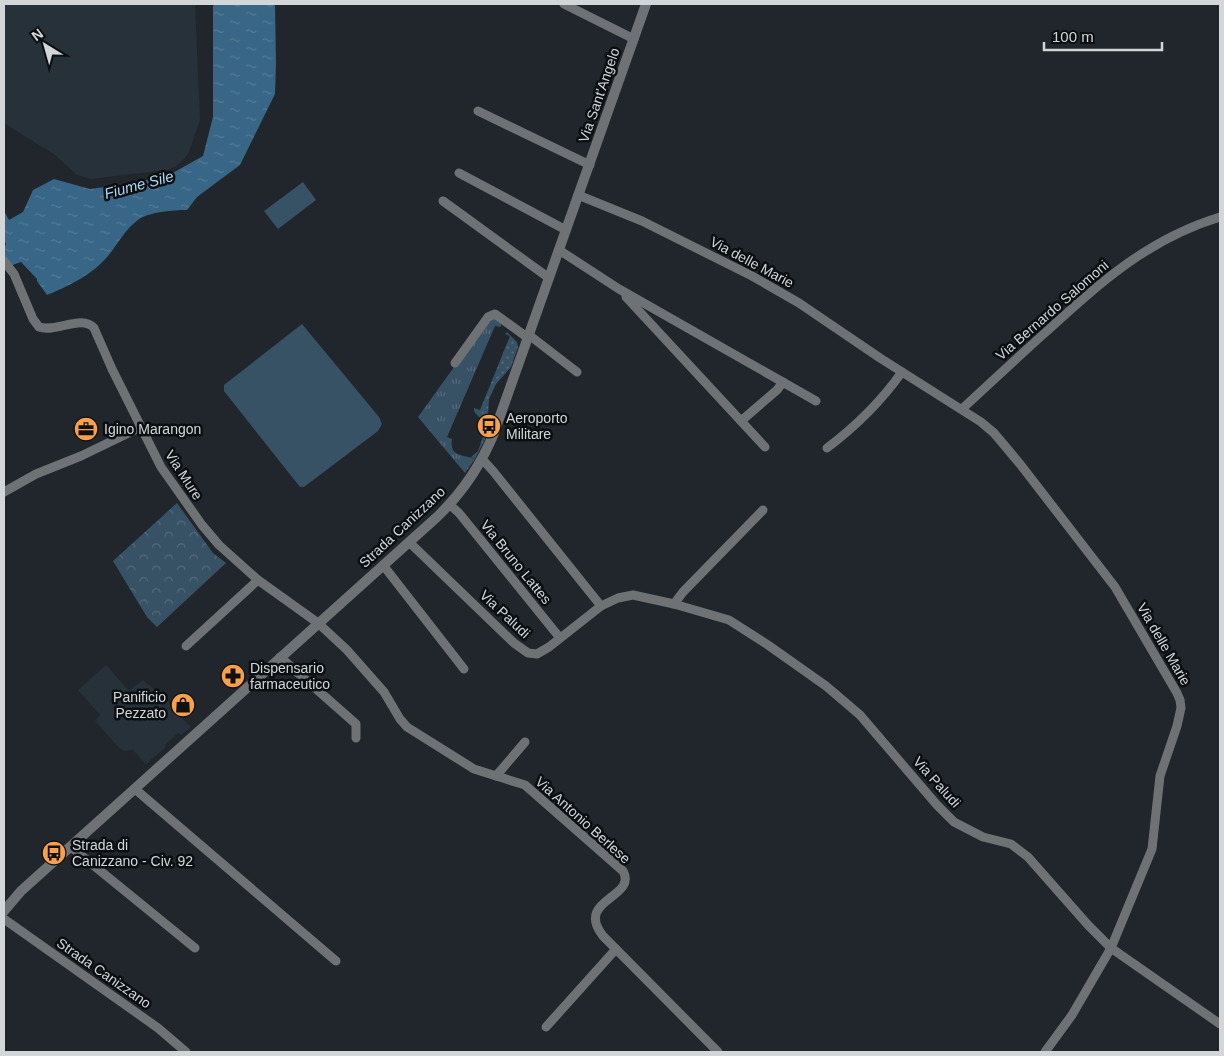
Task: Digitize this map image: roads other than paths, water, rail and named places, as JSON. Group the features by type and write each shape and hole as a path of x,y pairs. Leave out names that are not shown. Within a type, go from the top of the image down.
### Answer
{"street":[{"path":"564,4 634,39"},
{"name":"Via Sant'Angelo","path":"578,195 646,4"},
{"path":"478,111 590,165"},
{"path":"459,173 566,230"},
{"name":"Strada Canizzano","path":"4,911 21,891 409,542 449,504 467,483 482,459 494,433 578,195"},
{"name":"Via delle Marie","path":"578,195 642,221 752,276 799,303 902,372 962,409 994,433 1053,505 1115,587 1178,693 1180,700 1177,726 1160,776 1152,849 1111,948 1072,1015 1045,1052"},
{"path":"443,201 549,278"},
{"name":"Via Bernardo Salomoni","path":"962,409 1099,284 1158,242 1220,217"},
{"path":"559,250 619,289 816,401"},
{"name":"Via Mure","path":"4,261 11,270 39,327 51,329 82,322 92,325 161,467 197,518 219,545 258,580 318,623"},
{"path":"619,289 765,447"},
{"path":"455,363 492,314 498,315 524,334 529,335 577,372"},
{"path":"827,448 841,437 890,388 902,372"},
{"path":"741,421 777,390 783,382"},
{"path":"4,492 36,474 80,456 141,427"},
{"path":"482,459 601,606"},
{"name":"Via Bruno Lattes","path":"449,504 459,513 560,638"},
{"path":"674,604 683,592 763,510"},
{"name":"Via Paludi","path":"409,542 528,653 537,654 548,647 601,606 618,598 633,595 674,604 729,620 826,686 860,715 937,805 954,822 983,837 1011,844 1028,857 1111,948 1220,1024"},
{"path":"383,565 464,669"},
{"path":"186,646 258,580"},
{"name":"Via Antonio Berlese","path":"318,623 347,650 384,692 407,727 474,769 519,782 623,871 626,878 623,886 597,910 595,917 599,930 718,1052"},
{"path":"280,658 356,724 356,738"},
{"path":"496,776 526,742"},
{"path":"135,789 336,961"},
{"path":"70,847 195,948"},
{"name":"Strada Canizzano","path":"4,919 150,1022 186,1052"},
{"path":"546,1027 616,949"}],"water":[{"name":"Fiume Sile","path":"214,4 275,4 275,94 240,165 197,197 187,210 154,213 142,217 129,228 108,256 95,268 80,279 47,295 37,279 21,262 4,268 4,248 6,244 4,240 4,211 9,220 23,212 33,190 54,179 90,189 128,184 169,175 203,156 213,117"}],"place":[{"name":"Aeroporto Militare","path":"489,426"},
{"name":"Igino Marangon","path":"86,429"},
{"name":"Dispensario farmaceutico","path":"233,676"},
{"name":"Panificio Pezzato","path":"183,705"},
{"name":"Strada di Canizzano - Civ. 92","path":"54,853"}]}
